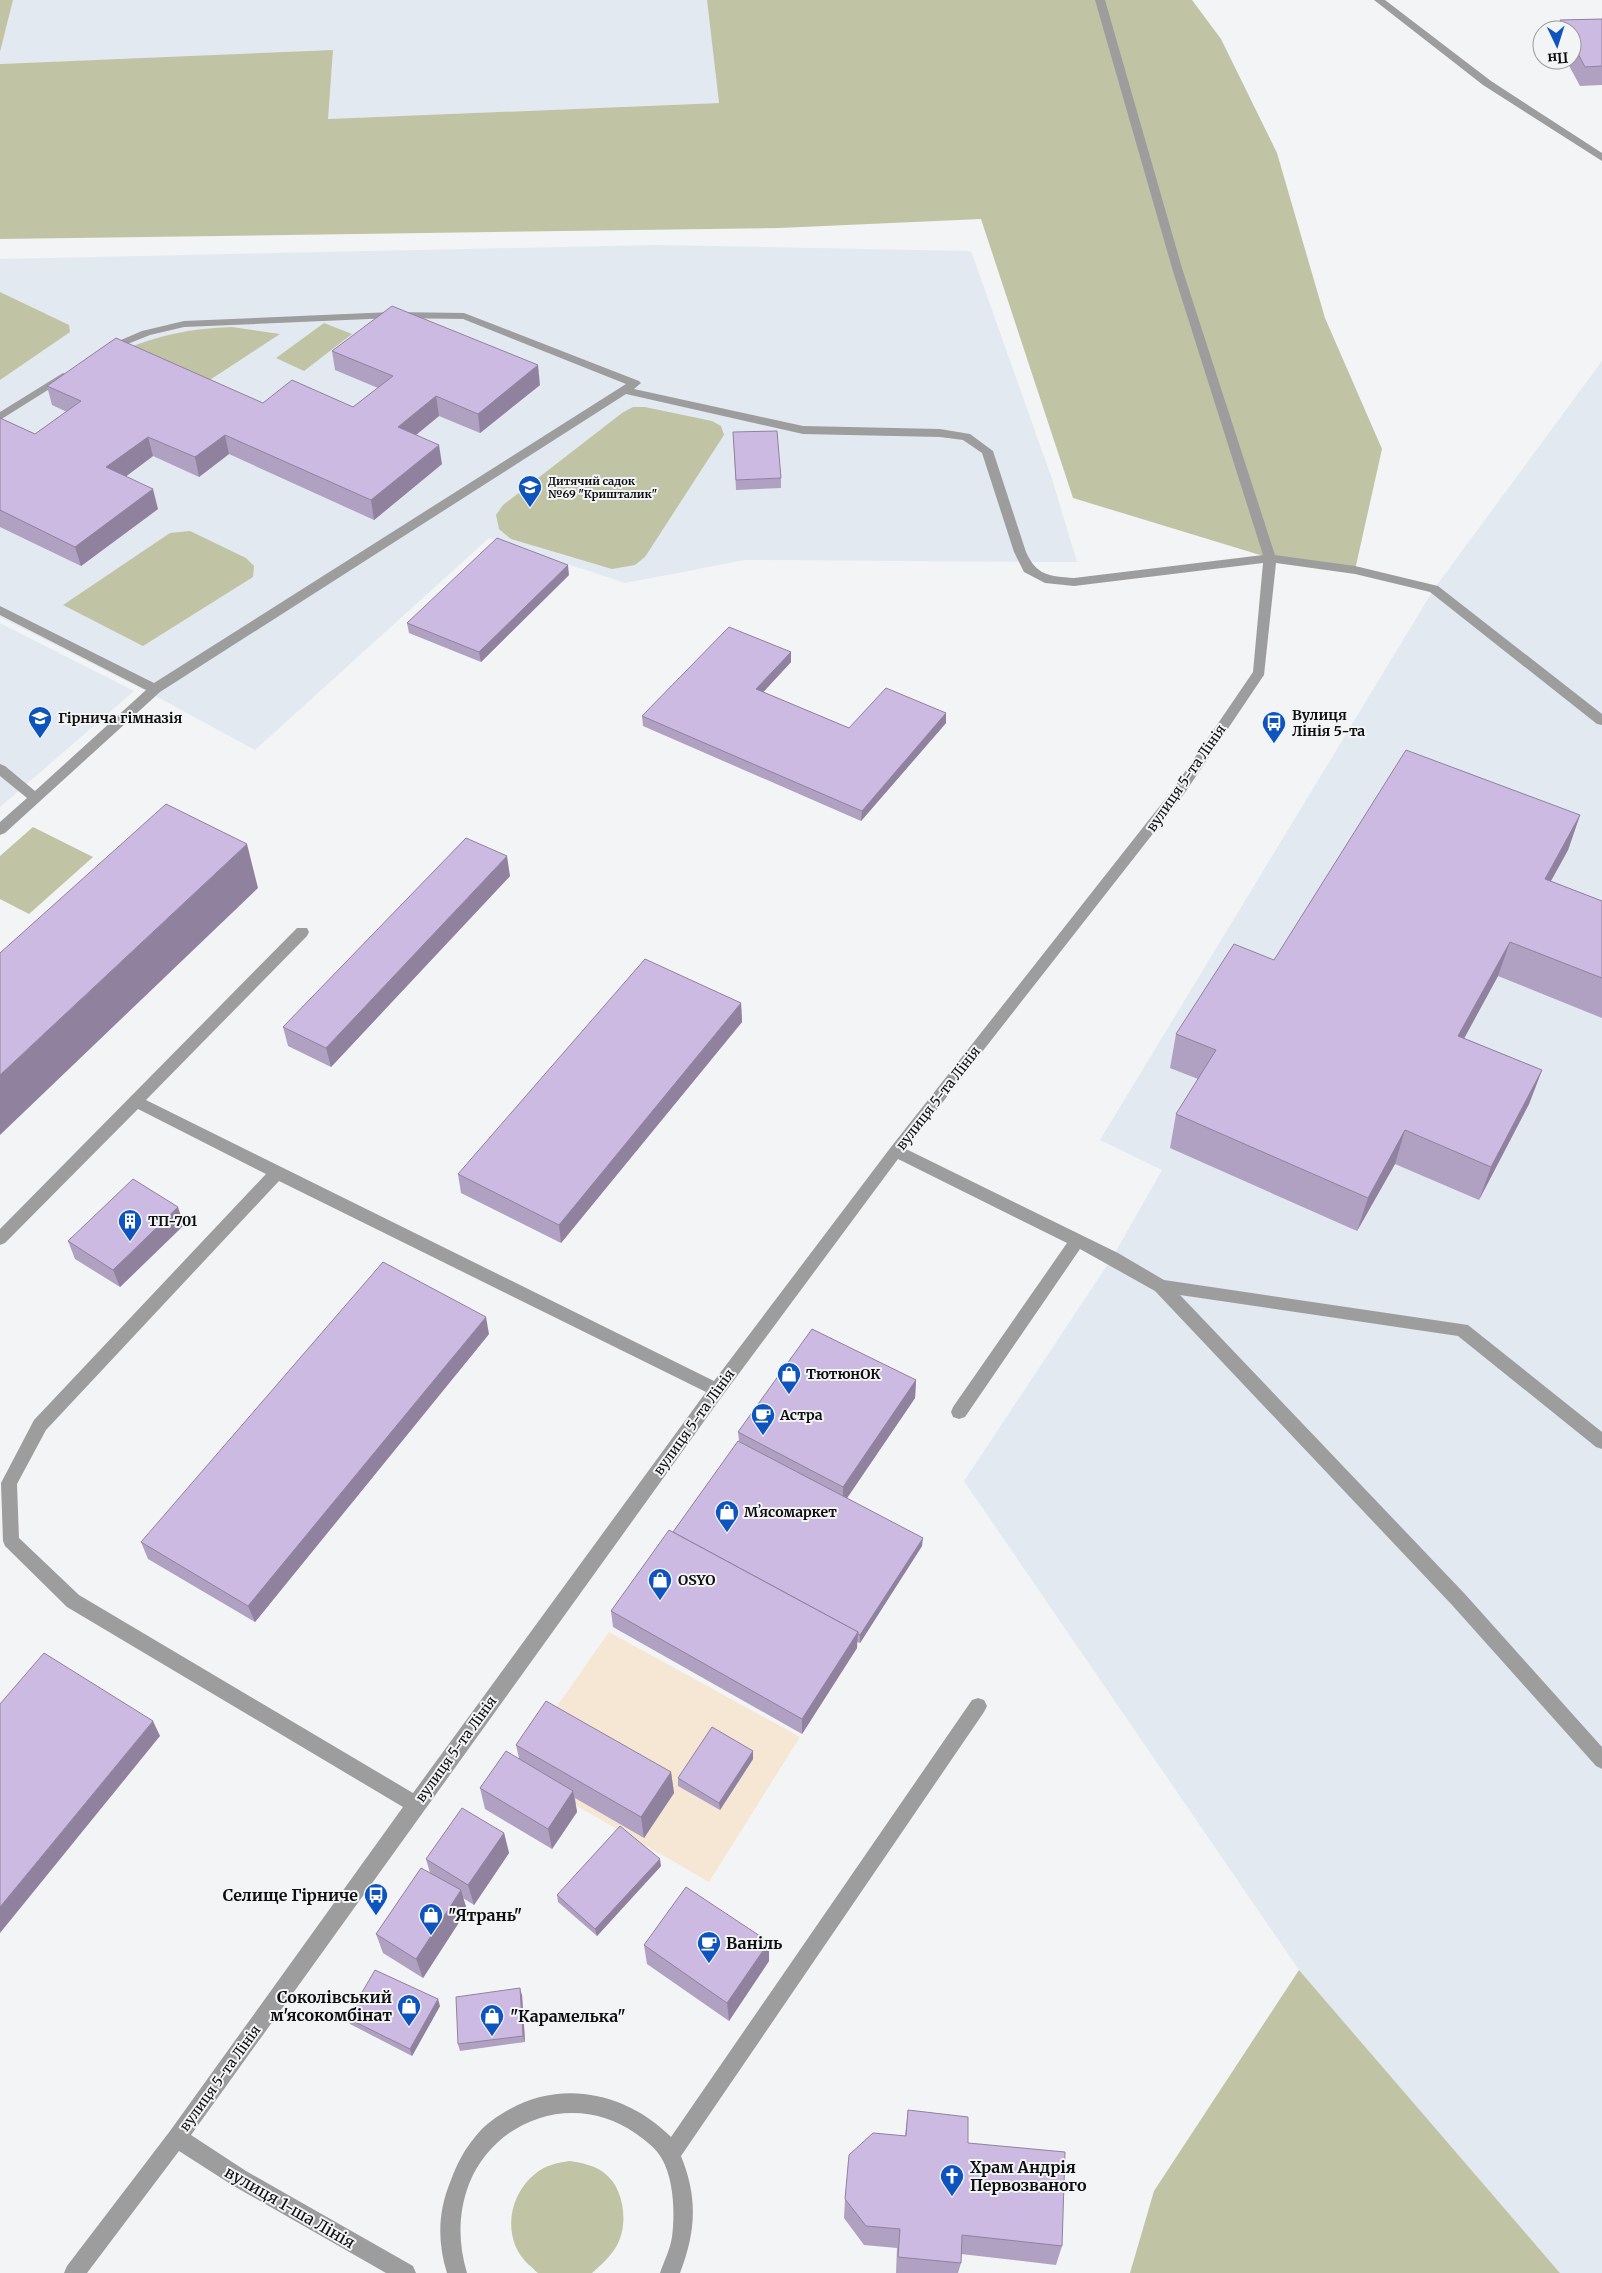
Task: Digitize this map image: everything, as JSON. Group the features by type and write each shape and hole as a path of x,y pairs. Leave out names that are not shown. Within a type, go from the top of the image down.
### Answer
{"street":[{"path":"1100,0 1177,268 1270,558"},
{"path":"1378,0 1487,82 1602,158"},
{"path":"0,830 154,692 634,383 464,316 392,315 184,324 146,333 112,346 92,358"},
{"path":"0,417 75,368"},
{"path":"625,390 803,430 940,433 966,438 987,451 1020,552 1028,569 1049,580 1074,582 1270,558 1355,570 1434,589 1602,722"},
{"name":"вулиця 5-та Лінія","path":"74,2273 177,2138 416,1804 717,1390 896,1151 1180,792 1259,672 1270,558"},
{"path":"0,610 154,692"},
{"path":"0,769 24,787 35,799"},
{"path":"0,1238 302,932"},
{"path":"136,1101 277,1174 392,1228 717,1390"},
{"path":"896,1151 1112,1258 1161,1286 1458,1598 1602,1760"},
{"path":"277,1174 40,1425 9,1483 11,1541 73,1602 416,1804"},
{"path":"959,1412 1077,1241"},
{"path":"1161,1286 1462,1330 1602,1442"},
{"path":"671,2154 978,1706"},
{"path":"457,2273 451,2255 450,2214 460,2176 481,2144 510,2118 545,2103 581,2100 616,2109 646,2128 671,2154 682,2196 682,2238 670,2273"},
{"name":"вулиця 1-ша Лінія","path":"177,2138 239,2178 406,2273"}],"shaded area":[{"path":"13,0 707,0 719,103 327,119 333,51 0,64 0,52"},
{"name":"Дитячий садок №69 \"Кришталик\"","path":"656,245 971,251 1052,479 1077,562 745,560 625,583 489,538 255,750 152,694 0,617 0,259"},
{"path":"1602,361 1602,2273 1560,2273 1299,1970 964,1481 1112,1258 1162,1170 1100,1140 1434,589"},
{"name":"Гірнича гімназія","path":"0,623 134,691 0,807"},
{"path":"609,1632 800,1737 709,1882 513,1769"}],"green space":[{"path":"0,0 13,0 0,52"},
{"path":"707,0 1192,0 1221,39 1277,153 1325,318 1382,449 1355,570 1270,558 1073,498 981,219 779,228 0,239 0,64 333,50 328,119 719,103"},
{"path":"0,292 69,325 70,332 0,380"},
{"path":"324,323 352,334 304,371 276,358"},
{"path":"232,327 280,334 199,387 121,351 175,333"},
{"path":"633,407 645,407 712,421 721,426 724,435 645,557 635,565 612,569 511,539 499,529 496,515 503,505 622,413"},
{"path":"190,531 246,558 254,566 253,577 143,646 63,605 170,533"},
{"path":"33,827 93,857 29,914 0,899 0,856"},
{"path":"1299,1970 1560,2273 1130,2273 1154,2191"},
{"path":"570,2161 599,2170 610,2179 616,2187 623,2207 623,2229 611,2255 592,2273 538,2273 520,2255 515,2244 511,2219 514,2206 518,2194 535,2174 547,2166"}],"building":[{"path":"1602,19 1602,66 1585,67 1582,61 1582,20 1560,20"},
{"path":"392,306 538,365 478,414 436,396 398,427 439,445 371,500 225,435 195,457 148,437 106,467 153,489 75,547 0,510 0,418 35,434 81,401 47,386 116,338 263,403 292,380 353,407 393,376 332,351"},
{"path":"777,431 781,478 736,480 733,432"},
{"path":"497,538 568,565 479,652 407,623"},
{"path":"729,627 791,652 756,689 849,728 886,688 946,713 862,811 642,716"},
{"path":"1406,750 1580,815 1545,879 1602,901 1602,978 1510,942 1458,1036 1542,1070 1491,1167 1405,1130 1368,1198 1176,1114 1216,1050 1176,1034 1234,944 1274,960"},
{"path":"166,804 247,844 0,1075 0,953"},
{"path":"466,838 507,856 326,1048 283,1027"},
{"path":"645,959 741,1003 559,1225 458,1174"},
{"path":"133,1179 178,1207 113,1270 68,1241"},
{"path":"383,1262 486,1317 248,1606 141,1542"},
{"path":"812,1329 916,1380 843,1487 738,1432"},
{"path":"738,1441 923,1538 860,1635 858,1632 673,1532"},
{"path":"669,1530 858,1632 802,1719 611,1611"},
{"path":"44,1653 153,1721 0,1907 0,1704"},
{"path":"546,1701 671,1772 641,1817 516,1745"},
{"path":"712,1727 753,1751 719,1803 678,1778"},
{"path":"506,1751 573,1791 548,1829 480,1788"},
{"path":"462,1808 504,1833 468,1885 426,1859"},
{"path":"620,1826 660,1859 595,1929 557,1895"},
{"path":"421,1868 461,1890 416,1959 376,1934"},
{"path":"686,1887 769,1942 727,2003 644,1945"},
{"path":"375,1970 438,1999 410,2049 347,2018"},
{"path":"520,1988 523,2036 458,2044 456,1997"},
{"name":"Храм Андрія Первозваного","path":"908,2110 968,2117 968,2143 1065,2152 1062,2246 962,2235 961,2263 898,2257 900,2229 866,2226 845,2199 849,2155 873,2133 906,2136"}],"place":[{"name":"Дитячий садок №69 \"Кришталик\"","path":"530,508"},
{"name":"Гірнича гімназія","path":"40,739"},
{"name":"Вулиця Лінія 5-та","path":"1274,744"},
{"name":"ТП-701","path":"130,1242"},
{"name":"ТютюнОК","path":"789,1395"},
{"name":"Астра","path":"763,1436"},
{"name":"Мʼясомаркет","path":"727,1533"},
{"name":"OSYO","path":"660,1601"},
{"name":"Селище Гірниче","path":"376,1916"},
{"name":"\"Ятрань\"","path":"431,1936"},
{"name":"Ваніль","path":"709,1964"},
{"name":"Соколівський м'ясокомбінат","path":"409,2027"},
{"name":"\"Карамелька\"","path":"492,2037"},
{"name":"Храм Андрія Первозваного","path":"952,2197"}]}
